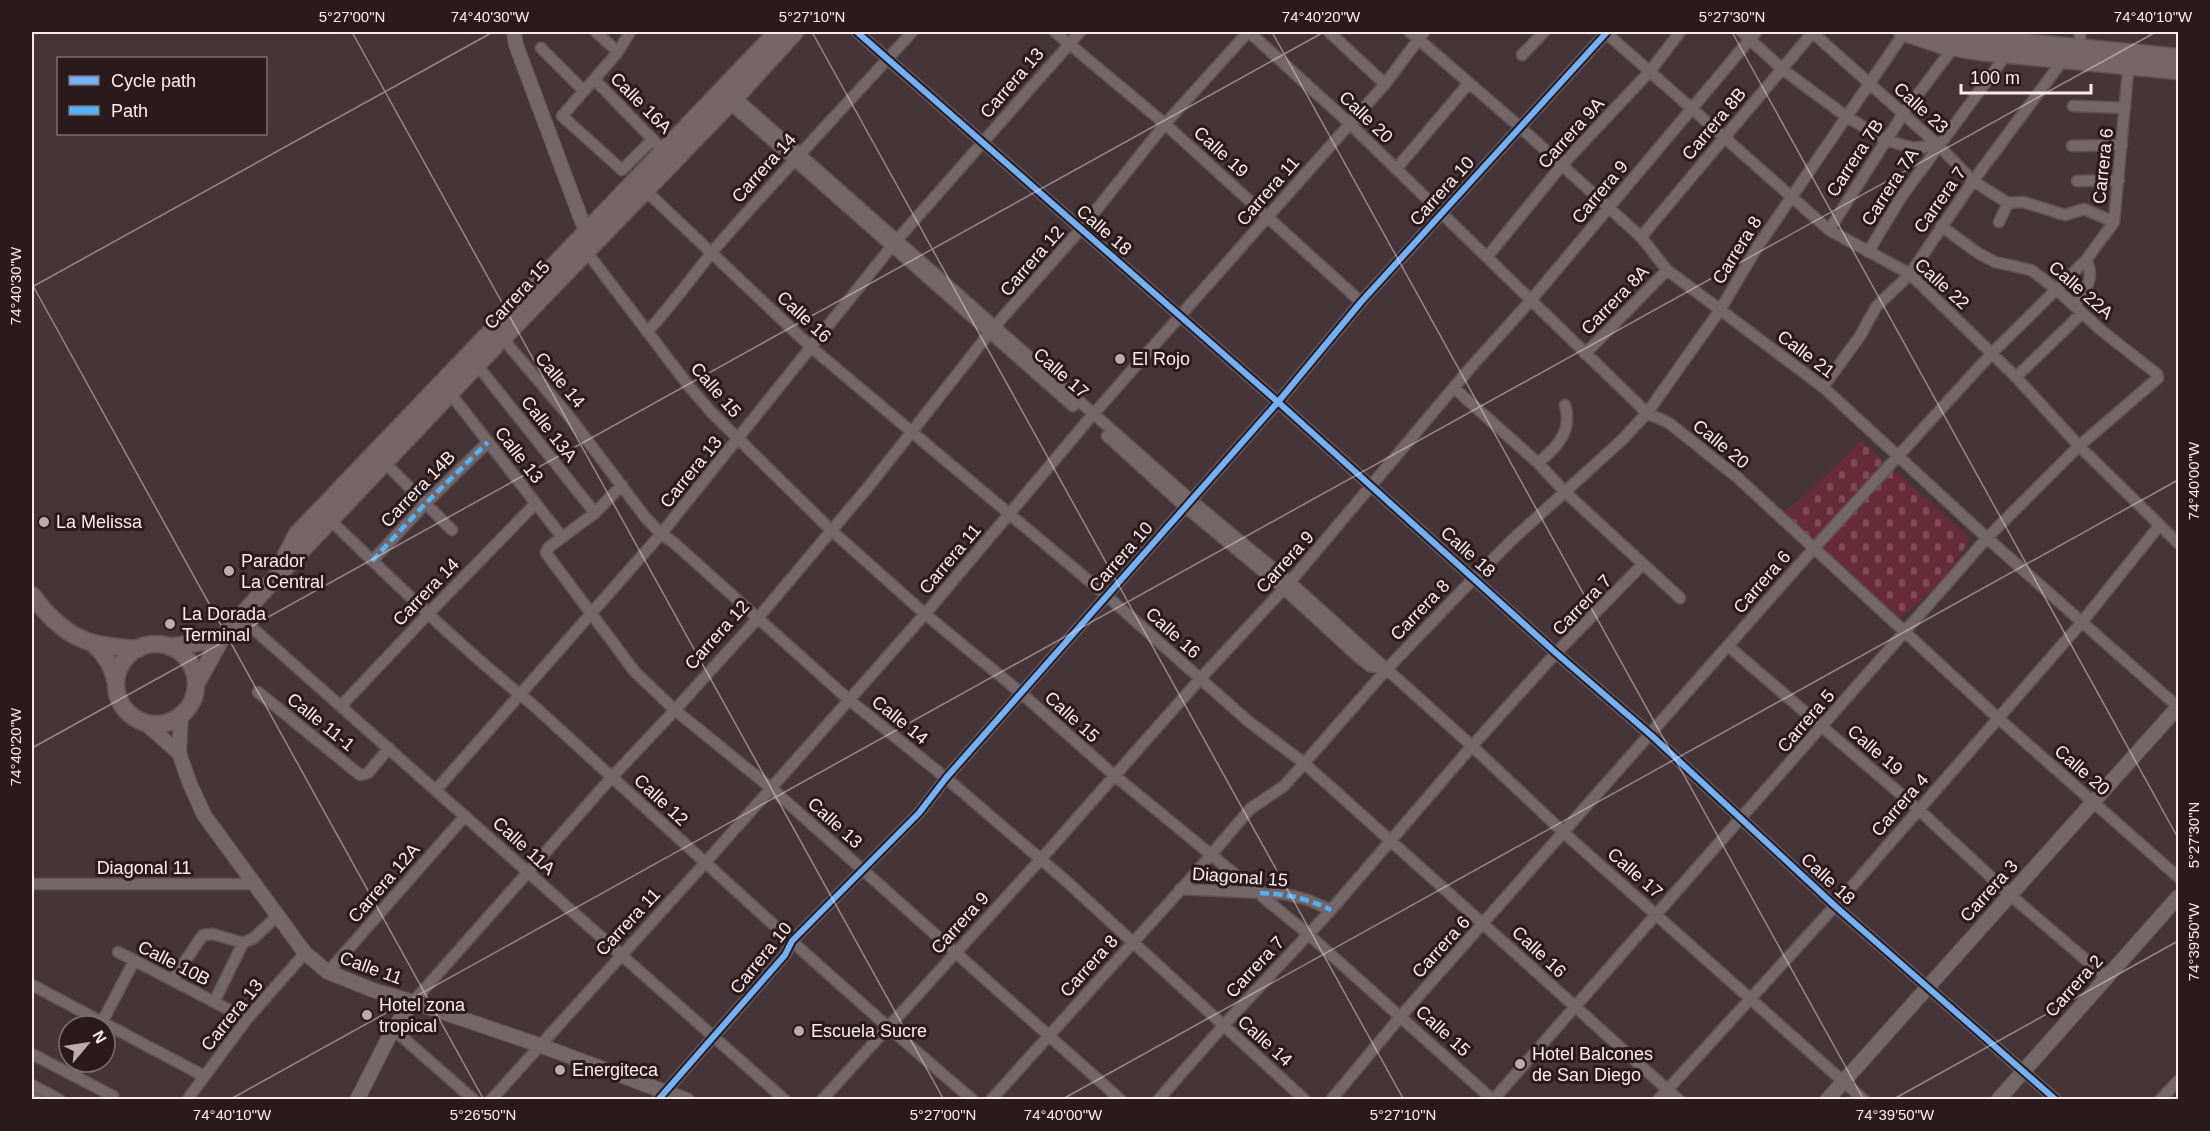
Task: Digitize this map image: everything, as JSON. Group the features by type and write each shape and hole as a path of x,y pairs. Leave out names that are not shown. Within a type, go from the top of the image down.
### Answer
{"main road":[{"path":"514,32 516,45 586,232"},
{"name":"Carrera 15","path":"196,684 221,639 240,617 645,190 727,95 777,32"},
{"name":"Carrera 15","path":"268,586 297,534 586,232 658,145 727,95 795,32"},
{"path":"1903,32 1953,48 2006,55 2063,60 2178,57"},
{"path":"1942,32 1963,36 2081,40 2130,60 2178,71"},
{"path":"32,595 57,622 91,642 106,657 113,669 121,703 127,711 144,722 164,724 182,715 192,701 196,684 194,674 186,658 170,647"},
{"path":"91,642 138,649 154,645 170,647 221,639"},
{"path":"116,683 123,663 138,649"},
{"name":"Carrera 3","path":"1827,1100 2178,707"},
{"name":"Calle 11","path":"182,715 179,753 204,815 305,953 328,972 373,990 539,1045 644,1083 661,1097 687,1100"},
{"name":"Calle 11","path":"144,722 179,753"},
{"name":"Carrera 2","path":"1998,1100 2178,897"},
{"name":"Carrera 12","path":"357,1100 393,1029 413,1002"}],"street":[{"path":"596,32 618,52"},
{"path":"630,32 618,52 562,116 622,170 658,145"},
{"name":"Calle 18","path":"857,32 1278,402 1556,653 1651,735 1835,906 2056,1100"},
{"name":"Carrera 14","path":"647,332 665,313 678,293 711,253 795,157 912,32"},
{"name":"Calle 19","path":"1055,32 1165,124 1361,302"},
{"name":"Carrera 13","path":"436,790 661,534 894,244 1080,32"},
{"name":"Calle 20","path":"1249,32 1349,123 1647,412 1669,423 1730,471 1998,718 2178,877"},
{"name":"Carrera 12","path":"413,1002 612,777 758,618 869,486 992,329 1081,229 1165,124 1249,32"},
{"path":"1329,32 1385,84"},
{"path":"1522,55 1544,32"},
{"name":"Calle 22","path":"1606,32 1829,230 1910,274 2016,377 2079,446 2178,543"},
{"name":"Carrera 10","path":"661,1097 778,963 792,941 919,813 946,778 1278,402 1361,302 1606,32"},
{"name":"Carrera 9A","path":"1487,256 1562,165 1651,70 1680,32"},
{"name":"Carrera 8B","path":"1641,237 1813,32"},
{"name":"Calle 23","path":"1813,32 1938,145 1972,181 2008,202 2023,202 2065,215 2084,209 2114,222"},
{"name":"Carrera 8","path":"991,1100 1250,809 1284,786 1386,670 1474,578 1623,439 1647,412 1720,310 1758,246 1903,32"},
{"name":"Carrera 11","path":"491,1100 925,614 1091,417 1385,84 1418,34"},
{"name":"Calle 21","path":"1418,34 1469,83 1521,127 1641,237 1667,270 1824,387 1988,538 2178,707"},
{"path":"1749,34 1782,69 1847,117 1886,140 1913,148 1938,145"},
{"name":"Carrera 9","path":"822,1100 1287,585 1532,299 1691,108 1749,34"},
{"name":"Calle 16A","path":"541,48 584,91"},
{"name":"Carrera 7B","path":"1829,230 1903,114 1953,48"},
{"name":"Carrera 7A","path":"1868,252 1902,196 2006,55"},
{"name":"Carrera 7","path":"1824,387 1860,336 1876,307 1910,274 1972,181 2063,60"},
{"name":"Carrera 6","path":"1331,1100 1401,1016 1815,547 1992,353 2086,260 2114,222 2130,60"},
{"name":"Calle 16A","path":"594,80 658,145"},
{"path":"1396,169 1469,83"},
{"name":"Calle 17","path":"727,95 1188,503 1287,585 1472,746 1563,832 1864,1100"},
{"path":"2073,106 2125,108"},
{"path":"2072,146 2122,145"},
{"path":"2077,181 2119,180"},
{"name":"Calle 16","path":"645,190 812,348 1107,596 1248,721 1304,763 1679,1100"},
{"path":"1999,222 2008,202"},
{"name":"Calle 22A","path":"1941,226 1978,253 1995,262 2031,270 2157,374 2158,378"},
{"name":"Calle 15","path":"586,250 688,385 738,440 831,530 925,614 1021,693 1115,776 1308,934 1493,1099"},
{"path":"2016,377 2078,310 2091,277 2086,260"},
{"name":"Carrera 8A","path":"1585,354 1667,270"},
{"name":"Calle 14","path":"503,339 555,399 645,517 661,534 673,542 848,699 1041,859 1305,1100"},
{"name":"Calle 13A","path":"477,365 595,513"},
{"name":"Carrera 5","path":"1493,1099 1988,538 2079,446 2158,378"},
{"path":"1454,388 1538,463 1565,492 1680,598"},
{"name":"Calle 13","path":"450,393 562,537 546,553 635,672 675,710 771,788 1121,1100"},
{"path":"1538,463 1560,441 1567,429 1568,416 1565,405"},
{"name":"Carrera 14B","path":"372,561 425,504 489,442"},
{"path":"384,463 452,530"},
{"path":"562,537 595,513 622,485"},
{"name":"Carrera 14","path":"341,706 536,503"},
{"name":"Calle 12","path":"330,520 503,682 520,694 887,1027 973,1100"},
{"name":"Carrera 4","path":"1658,1100 1835,906 2082,622 2159,526"},
{"name":"Carrera 7","path":"1158,1100 1331,910 1472,746 1556,653 1642,565"},
{"name":"Calle 11A","path":"240,617 785,1100"},
{"name":"Calle 19","path":"1728,646 1918,809 2009,894 2106,977"},
{"name":"Calle 11-1","path":"258,692 360,775 364,775 389,748"},
{"name":"Carrera 12A","path":"328,972 465,816"},
{"name":"Diagonal 11","path":"32,884 256,884"},
{"name":"Diagonal 15","path":"1180,890 1285,894 1308,900 1331,910"},
{"path":"214,1002 243,943 254,938 278,915"},
{"path":"172,980 203,935 213,934 243,943"},
{"name":"Calle 10B","path":"118,952 248,1019"},
{"name":"Carrera 13","path":"187,1100 239,1030 305,953"},
{"path":"106,1014 134,961"},
{"path":"32,985 83,1014"},
{"path":"393,1029 474,1100"},
{"path":"117,1032 204,1076"},
{"path":"32,1054 113,1096"},
{"path":"2160,1100 2178,1081"},
{"path":"32,1085 60,1100"},
{"path":"32,1097 37,1100"}],"green space":[{"path":"1861,441 1970,538 1938,583 1897,620 1784,512 1807,494"}],"marked path":[{"path":"372,561 425,504 488,442"},
{"path":"1260,893 1297,897 1331,910"}],"cycle path":[{"path":"857,32 1278,402 1556,653 1651,735 1835,906 2056,1100"},
{"path":"658,1100 785,955 792,941 919,813 946,778 1278,402 1361,302 1607,32"}],"place":[{"name":"El Rojo","path":"1120,359"},
{"name":"La Melissa","path":"44,522"},
{"name":"Parador La Central","path":"229,571"},
{"name":"La Dorada Terminal","path":"170,624"},
{"name":"Hotel zona tropical","path":"367,1015"},
{"name":"Escuela Sucre","path":"799,1031"},
{"name":"Hotel Balcones de San Diego","path":"1520,1064"},
{"name":"Energiteca","path":"560,1070"}]}
